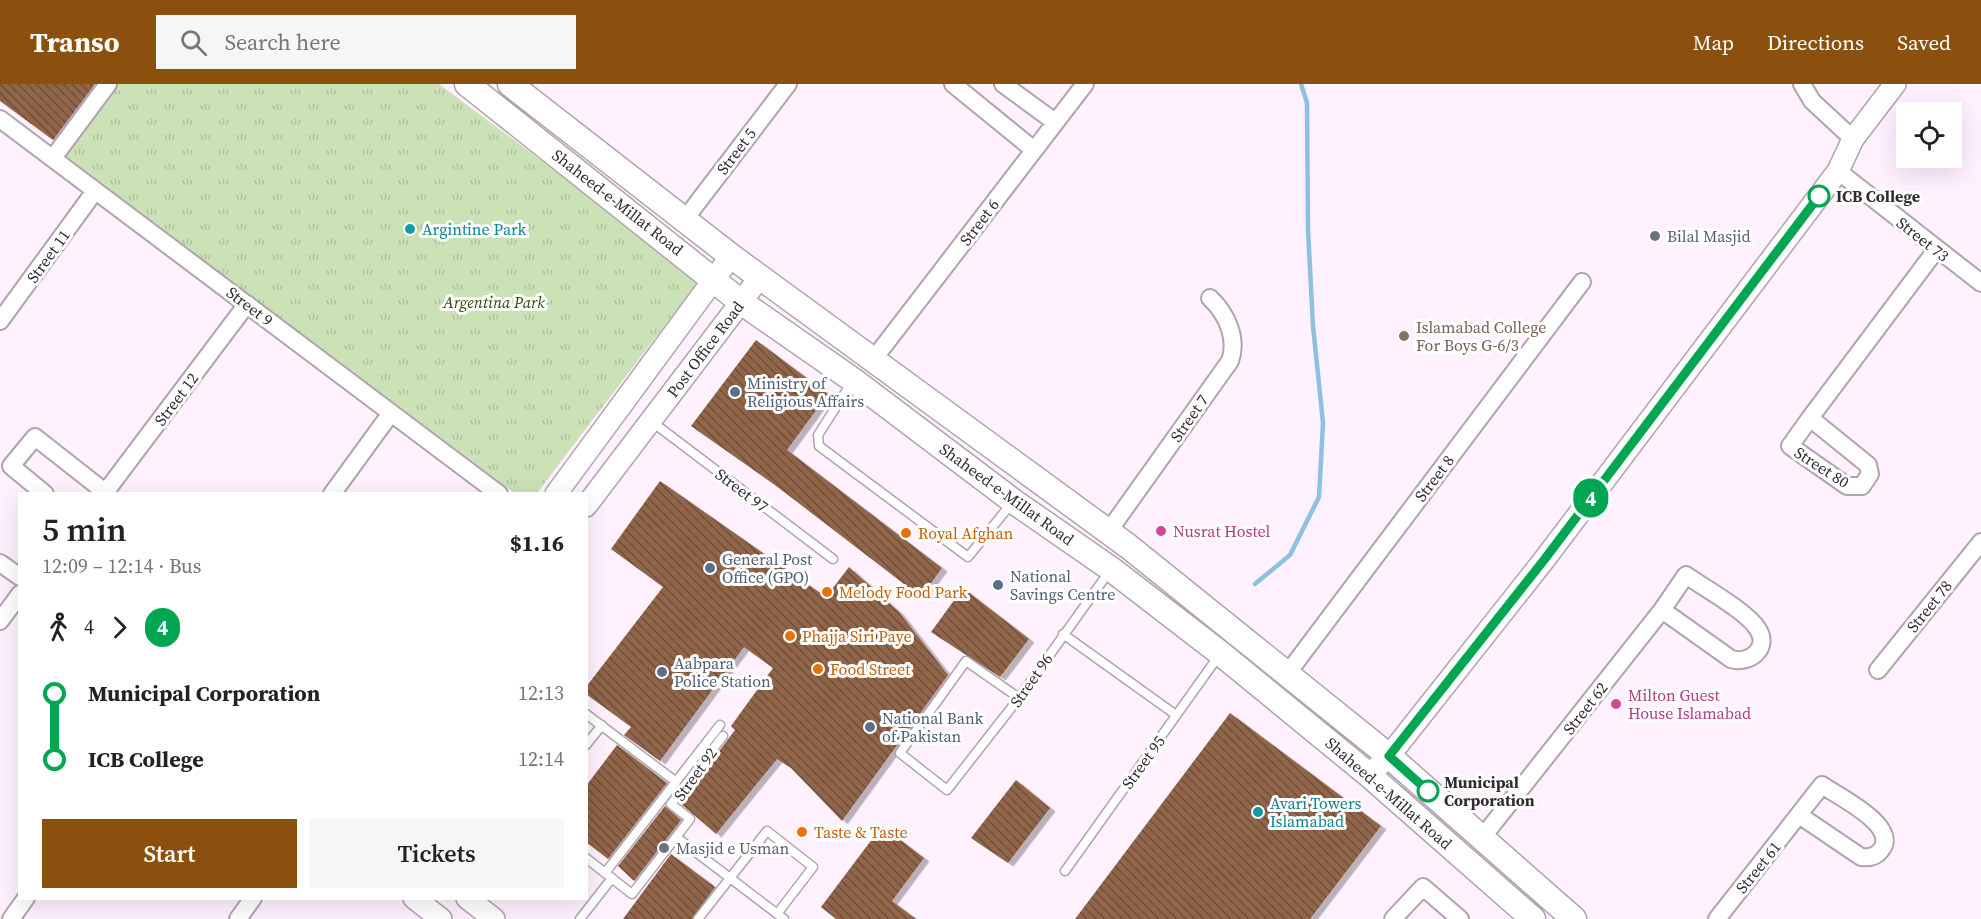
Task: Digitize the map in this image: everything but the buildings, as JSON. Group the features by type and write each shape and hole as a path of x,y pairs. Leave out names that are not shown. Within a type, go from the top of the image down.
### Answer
{"main road":[{"name":"Shaheed-e-Millat Road","path":"510,84 731,256 1128,546 1389,756 1574,919"},
{"name":"Shaheed-e-Millat Road","path":"478,87 741,302 853,380 1013,501 1111,569 1220,653 1370,775 1533,919"},
{"path":"1111,569 1128,546"}],"street":[{"path":"53,158 108,84"},
{"name":"Street 5","path":"685,219 788,84"},
{"path":"952,84 1034,150"},
{"path":"1003,84 1055,122"},
{"name":"Street 6","path":"873,360 1084,84"},
{"path":"1802,84 1812,101 1853,139"},
{"path":"1370,775 1389,756 1544,560 1838,171 1853,139 1895,84"},
{"name":"Street 9","path":"0,119 496,492"},
{"name":"Street 73","path":"1838,171 1981,283"},
{"name":"Street 11","path":"0,321 95,191"},
{"name":"Street 80","path":"1810,418 1868,465 1870,474 1862,486 1847,486 1790,446 1810,418 1936,250"},
{"name":"Post Office Road","path":"557,492 731,256"},
{"name":"Post Office Road","path":"588,503 760,277"},
{"name":"Street 8","path":"1287,674 1582,282"},
{"name":"Street 7","path":"1108,532 1230,361 1234,350 1233,339 1225,315 1210,298"},
{"name":"Street 12","path":"106,492 247,304"},
{"path":"624,401 651,421"},
{"path":"334,492 391,412"},
{"path":"43,492 11,466 35,437 104,492"},
{"name":"Street 78","path":"1878,670 1981,542"},
{"path":"0,563 18,576"},
{"name":"Street 62","path":"1481,839 1662,610 1686,575 1756,625 1762,641 1759,650 1751,658 1743,661 1731,659 1662,610"},
{"path":"0,621 18,597"},
{"name":"Street 61","path":"1717,919 1822,785 1879,824 1885,834 1885,846 1878,854 1870,858 1861,858 1799,815"},
{"path":"1393,919 1423,887 1460,919"},
{"path":"11,919 25,900"},
{"path":"238,919 252,900"},
{"path":"416,900 432,917"},
{"path":"470,900 494,919"}],"lane":[{"path":"853,380 818,435 819,446 968,557 1013,501"},
{"name":"Street 97","path":"651,421 833,559"},
{"name":"Street 96","path":"1019,698 966,661 900,753 947,790 1019,698 1111,569"},
{"path":"1063,634 1176,715"},
{"name":"Street 95","path":"1065,871 1220,653"},
{"path":"588,715 675,781"},
{"path":"580,919 675,781 720,724"},
{"path":"588,742 602,725"},
{"name":"Street 92","path":"609,876 632,894 690,819 671,804 723,736"},
{"path":"675,837 729,879 780,916 813,867 767,831 729,879 698,919"},
{"path":"588,860 609,876"}],"green space":[{"name":"Argentina Park","path":"118,84 439,84 700,279 538,492 513,492 64,156"}],"waterway":[{"path":"1255,584 1290,555 1319,497 1323,423 1313,326 1308,230 1307,103 1301,84"}],"bus line":[{"name":"4","path":"1428,791 1389,756 1544,560 1819,196"}],"place":[{"name":"ICB College","path":"1819,196"},
{"name":"Argintine Park","path":"410,229"},
{"name":"Bilal Masjid","path":"1655,236"},
{"name":"Islamabad College For Boys G-6/3","path":"1404,336"},
{"name":"Ministry of Religious Affairs","path":"735,392"},
{"name":"Nusrat Hostel","path":"1161,531"},
{"name":"Royal Afghan","path":"906,533"},
{"name":"General Post Office (GPO)","path":"710,568"},
{"name":"National Savings Centre","path":"998,585"},
{"name":"Melody Food Park","path":"827,592"},
{"name":"Phajja Siri Paye","path":"790,636"},
{"name":"Food Street","path":"818,669"},
{"name":"Aabpara Police Station","path":"662,672"},
{"name":"Milton Guest House Islamabad","path":"1616,704"},
{"name":"National Bank of Pakistan","path":"870,727"},
{"name":"Municipal Corporation","path":"1428,791"},
{"name":"Avari Towers Islamabad","path":"1258,812"},
{"name":"Taste & Taste","path":"802,832"},
{"name":"Masjid e Usman","path":"664,848"}]}
